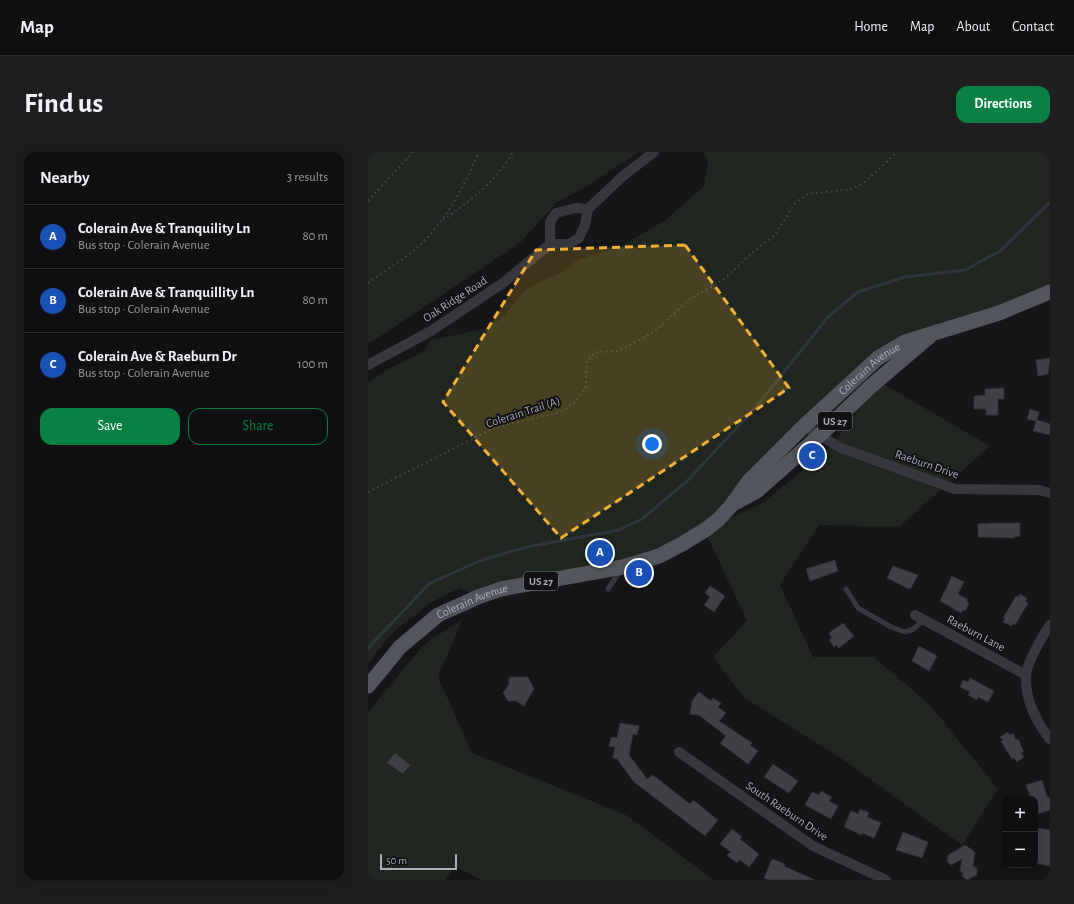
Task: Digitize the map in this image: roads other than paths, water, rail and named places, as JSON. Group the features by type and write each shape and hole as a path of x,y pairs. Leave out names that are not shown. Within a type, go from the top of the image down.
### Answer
{"main road":[{"name":"Colerain Avenue","path":"368,686 400,647 438,615 478,597 501,589 623,567 659,556 682,544 705,530 731,506 749,481 804,426 878,358 905,342 999,312 1050,292"},
{"name":"Colerain Avenue","path":"731,506 757,491 820,435 870,386 935,332"}],"street":[{"path":"588,209 576,208 556,213 550,222 550,244 569,244 579,238 585,225 588,209 623,176 654,152"},
{"name":"Oak Ridge Road","path":"368,365 431,330 503,283 550,244"},
{"name":"Raeburn Drive","path":"804,426 841,448 956,489 1039,490 1050,493"},
{"name":"Raeburn Lane","path":"919,618 1026,675"},
{"path":"1050,625 1038,643 1026,675 1030,704 1039,724 1050,740"},
{"name":"South Raeburn Drive","path":"679,752 813,846 886,880"}],"lane":[{"path":"608,589 623,567"},
{"path":"846,589 858,608 891,627 906,632 912,630 919,618"}],"waterway":[{"path":"368,648 430,583 482,560 527,547 619,530 642,519 687,481 755,408 828,317 858,292 905,277 965,270 1000,251 1050,202"}],"place":[{"name":"Colerain Ave & Raeburn Dr","path":"812,456"},
{"name":"Colerain Ave & Tranquility Ln","path":"600,553"},
{"name":"Colerain Ave & Tranquillity Ln","path":"639,573"}]}
